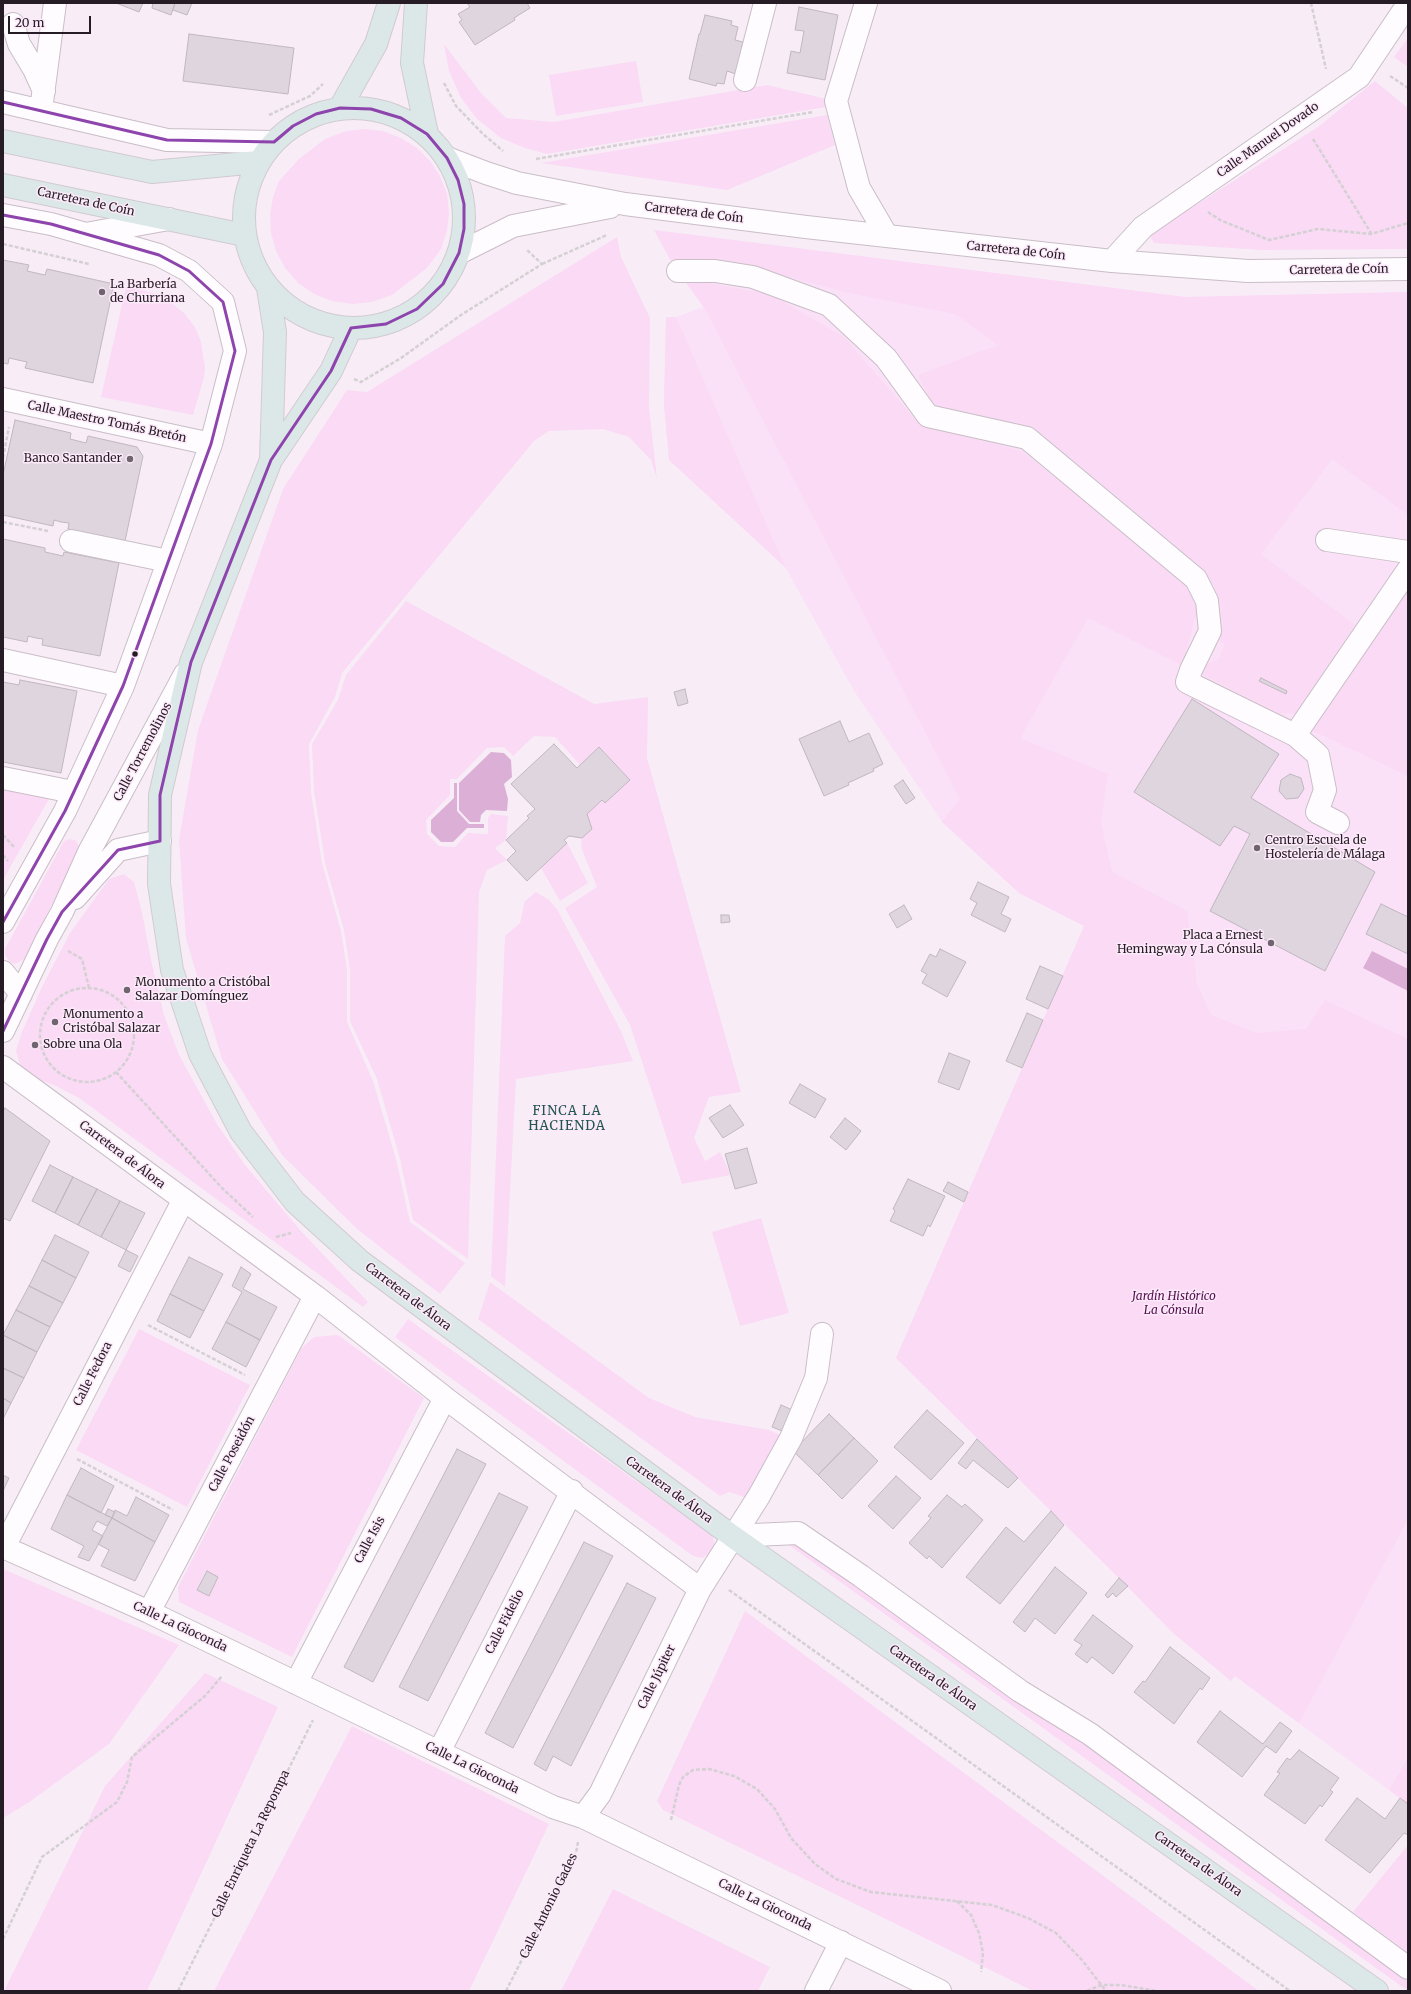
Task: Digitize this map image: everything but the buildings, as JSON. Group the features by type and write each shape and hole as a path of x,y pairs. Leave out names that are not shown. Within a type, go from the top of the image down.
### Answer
{"main road":[{"path":"340,108 376,44 389,3"},
{"path":"416,3 412,63 427,134"},
{"path":"340,108 371,109 401,118 427,134 447,158 458,180 464,204 464,229 459,253 443,284 418,309 386,324 351,328 320,321 290,308 268,288 253,264 244,235 245,204 248,185 258,162 274,142 293,126 316,114 340,108"},
{"path":"3,141 152,172 258,162"},
{"name":"Carretera de Coín","path":"3,185 244,235"},
{"name":"Calle Torremolinos","path":"268,288 275,332 271,460"},
{"name":"Calle Torremolinos","path":"191,662 271,460 331,371 351,328"},
{"name":"Carretera de Álora","path":"191,662 160,796 159,884 172,970 200,1054 242,1132 295,1202 360,1261 732,1536 1377,1991"}],"street":[{"path":"42,101 55,3"},
{"path":"745,80 765,3"},
{"name":"Calle Manuel Dovado","path":"1112,261 1143,227 1359,77 1408,4"},
{"path":"866,5 836,101 859,188 887,236"},
{"path":"13,24 19,44 34,69 42,101"},
{"path":"3,102 42,101 167,140 274,142"},
{"name":"Carretera de Coín","path":"447,158 517,183 625,204 887,236 1112,261 1248,271 1408,269"},
{"name":"Carretera de Coín","path":"459,253 513,226 625,204"},
{"name":"Carretera de Coín","path":"3,215 51,224 159,255 190,271 222,302 235,351 212,444"},
{"name":"Carretera de Coín","path":"86,234 169,220"},
{"path":"678,271 715,271 753,277 829,305 886,358 928,416 1027,438 1196,579 1207,601 1210,631 1191,670 1187,682 1295,735 1318,756 1326,790 1317,812 1338,823"},
{"name":"Calle Maestro Tomás Bretón","path":"9,401 212,444"},
{"path":"3,922 65,811 123,686 212,444"},
{"path":"1327,540 1408,552"},
{"path":"71,541 168,561"},
{"path":"1295,735 1408,570"},
{"path":"3,660 123,686"},
{"name":"Calle Torremolinos","path":"3,1030 47,939 62,912 89,852 191,662"},
{"path":"3,778 74,792"},
{"path":"62,912 118,850 160,841"},
{"path":"3,972 21,994"},
{"name":"Carretera de Álora","path":"3,1067 183,1201 315,1296 445,1398 572,1492 704,1583"},
{"name":"Calle Fedora","path":"4,1547 183,1201"},
{"name":"Calle Poseidón","path":"149,1612 315,1296"},
{"name":"Calle Júpiter","path":"583,1817 600,1794 704,1583 732,1536 759,1496 791,1438 816,1378 822,1334"},
{"name":"Calle Isis","path":"296,1683 445,1398"},
{"name":"Calle Fidelio","path":"439,1752 572,1492"},
{"path":"732,1536 798,1533 861,1576 1020,1691 1090,1734 1408,1968"},
{"name":"Calle La Gioconda","path":"4,1547 149,1612 324,1698 553,1807 583,1817 940,1991"},
{"path":"816,1991 841,1942"}],"path":[{"path":"1311,3 1332,95"},
{"path":"412,63 434,64 456,106 483,134 504,152"},
{"path":"263,118 310,96 327,80"},
{"path":"517,183 530,160 839,108"},
{"path":"1312,136 1371,234"},
{"path":"331,371 361,382 401,358 461,315 542,264 610,234 625,204"},
{"path":"1202,208 1220,220 1269,240 1318,229 1371,234 1408,223"},
{"path":"513,226 523,246 542,264"},
{"path":"3,458 9,401"},
{"path":"3,522 50,532"},
{"path":"63,947 82,959 88,988"},
{"path":"88,988 101,990 114,997 124,1007 132,1020 134,1034 132,1048 126,1061 116,1072 105,1079 92,1082 79,1082 66,1078 55,1070 46,1060 41,1048 39,1035 41,1023 50,1006 64,994 76,989 88,988"},
{"path":"116,1072 222,1188 254,1218"},
{"path":"276,1237 300,1230 312,1217"},
{"path":"270,1232 281,1242"},
{"path":"146,1323 268,1386"},
{"path":"77,1458 197,1523"},
{"path":"704,1583 1290,1991"},
{"path":"3,1939 42,1857 117,1802 127,1782 132,1757 205,1696 239,1656"},
{"name":"Calle Enriqueta La Repompa","path":"178,1991 324,1698"},
{"path":"671,1820 679,1785 683,1777 693,1770 709,1769 734,1776 757,1789 775,1809 791,1838 815,1864 836,1879 871,1892 992,1905 1028,1918 1056,1933 1082,1960 1106,1991"},
{"name":"Calle Antonio Gades","path":"506,1991 576,1853 583,1817"},
{"path":"956,1901 971,1915 979,1932 983,1953 981,1972"},
{"path":"1087,1991 1102,1986 1121,1985 1157,1991"}],"shaded area":[{"path":"654,230 1185,297 1408,292 1408,1755 1389,1790 1235,1676 1231,1681 1172,1632 896,1358 1084,926 1019,893 942,822 854,691 785,567 669,460 664,405 666,317 676,317 703,307 671,261"},
{"path":"491,752 504,753 511,760 512,777 504,784 508,799 507,811 486,810 481,815 480,822 470,822 459,810 459,783"},
{"path":"454,783 457,783 457,811 469,824 484,824 484,828 467,828 453,842 441,842 431,832 431,820 454,798"},
{"path":"1372,951 1408,969 1408,991 1363,968"}],"green space":[{"path":"1408,38 1408,67 1394,57"},
{"path":"444,44 481,93 506,118 554,122 767,85 827,99 826,107 547,154 525,148 501,138 477,119 461,98 449,71"},
{"path":"636,61 643,102 556,116 549,75"},
{"path":"1375,81 1408,108 1408,249 1262,250 1154,243 1149,235 1318,127"},
{"path":"827,115 835,145 727,190 541,163"},
{"path":"364,129 383,131 401,138 417,148 430,161 440,176 447,194 449,213 447,231 441,249 427,268 392,295 372,302 352,304 332,301 314,294 298,283 285,268 276,251 271,233 270,215 273,197 279,181 299,159 325,139 346,131"},
{"path":"654,230 1185,297 1408,292 1408,515 1332,459 1261,554 1355,625 1304,706 1296,714 1279,713 1199,673 1203,666 1219,659 1225,644 1219,641 1221,610 1214,585 1188,558 1024,426 933,406 918,375 998,345 955,314 849,293 736,263 671,261"},
{"path":"617,237 621,257 650,318 649,407 657,479 651,460 629,437 603,429 549,431 534,441 342,673 335,697 309,744 311,792 322,863 341,931 347,969 347,1022 373,1081 396,1159 410,1222 465,1263 440,1294 356,1228 282,1155 222,1059 186,939 179,840 198,730 283,489 347,390 367,392"},
{"name":"Jardín Histórico La Cónsula","path":"683,279 770,294 844,337 919,424 1022,451 1184,581 1199,604 1202,617 1194,619 1183,666 1088,618 1020,738 1108,774 1101,823 1112,872 1187,911 1197,984 1211,1015 1257,1033 1306,1029 1325,1000 1408,1039 1408,1519 1299,1723 1235,1676 1231,1681 1172,1632 896,1358 1084,926 1019,893 942,822 960,799 704,307"},
{"path":"126,287 154,293 170,302 184,313 195,327 201,342 205,368 204,378 193,415 101,397"},
{"path":"666,317 676,317 785,567 669,460 664,405"},
{"path":"1408,590 1408,776 1313,731 1322,711"},
{"path":"406,601 594,704 648,697 647,758 741,1092 709,1097 694,1138 705,1161 720,1152 731,1175 682,1184 630,1025 565,908 597,887 581,847 582,838 592,829 587,814 602,800 605,803 630,780 599,747 580,765 555,737 534,736 513,756 504,747 487,748 457,779 450,779 450,795 426,820 427,834 439,846 455,847 468,833 488,834 488,818 491,814 508,816 506,840 495,848 507,860 487,870 479,892 468,1259 413,1220 400,1159 377,1079 350,1021 350,970 344,930 325,863 314,791 312,744 338,700 346,675"},
{"path":"3,787 50,797 3,880"},
{"path":"69,839 75,840 79,849 25,959 15,964 10,962 5,955 5,949 64,841"},
{"path":"567,843 588,883 560,901 541,868"},
{"path":"124,874 134,882 142,912 151,960 164,1015 179,1055 217,1124 245,1165 300,1230 368,1302 363,1307 79,1098 54,1085 30,1077 20,1065 16,1051 21,1034 42,987 70,933 109,879"},
{"path":"536,892 549,900 557,909 621,1031 633,1061 516,1079 505,1287 491,1276 505,936 520,923 525,901"},
{"path":"761,1218 789,1313 740,1326 712,1232"},
{"path":"490,1282 649,1398 695,1417 769,1430 785,1437 747,1498 729,1492 720,1496 478,1319"},
{"path":"408,1319 712,1535 715,1546 708,1555 702,1558 693,1556 395,1337"},
{"path":"139,1329 250,1385 187,1507 76,1450"},
{"path":"338,1335 424,1398 292,1657 179,1602 178,1587 301,1349 314,1337","holes":["206,1571 218,1577 209,1596 197,1590"]},
{"path":"782,1540 800,1545 1103,1753 1408,1982 1408,1991"},
{"path":"3,1569 179,1645 109,1744 28,1803 3,1818"},
{"path":"745,1611 1259,1991 1033,1991 663,1810 657,1801"},
{"path":"205,1673 278,1707 147,1991 4,1991 105,1786"},
{"path":"352,1726 549,1824 469,1991 214,1991"},
{"path":"1408,1756 1408,1804 1389,1790"},
{"path":"1408,1845 1408,1953 1353,1912"},
{"path":"613,1889 770,1967 758,1991 561,1991"}],"transit line":[{"path":"3,102 167,140 274,142 293,126 316,114 340,108 371,109 401,118 427,134 447,158 458,180 464,204 464,229 459,253 443,284 417,309 386,324 351,328 331,371 271,460 191,662 160,795 160,841 118,850 62,912 47,939 3,1031"},
{"path":"3,215 51,224 159,255 189,271 223,302 235,351 211,444 123,686 65,811 3,922"}],"place":[{"name":"La Barbería de Churriana","path":"102,292"},
{"name":"Banco Santander","path":"130,459"},
{"name":"Centro Escuela de Hostelería de Málaga","path":"1257,848"},
{"name":"Placa a Ernest Hemingway y La Cónsula","path":"1271,943"},
{"name":"Monumento a Cristóbal Salazar Domínguez","path":"127,990"},
{"name":"Monumento a Cristóbal Salazar","path":"55,1022"},
{"name":"Sobre una Ola","path":"35,1045"}],"district":[{"name":"FINCA LA HACIENDA","path":"567,1118"}]}
